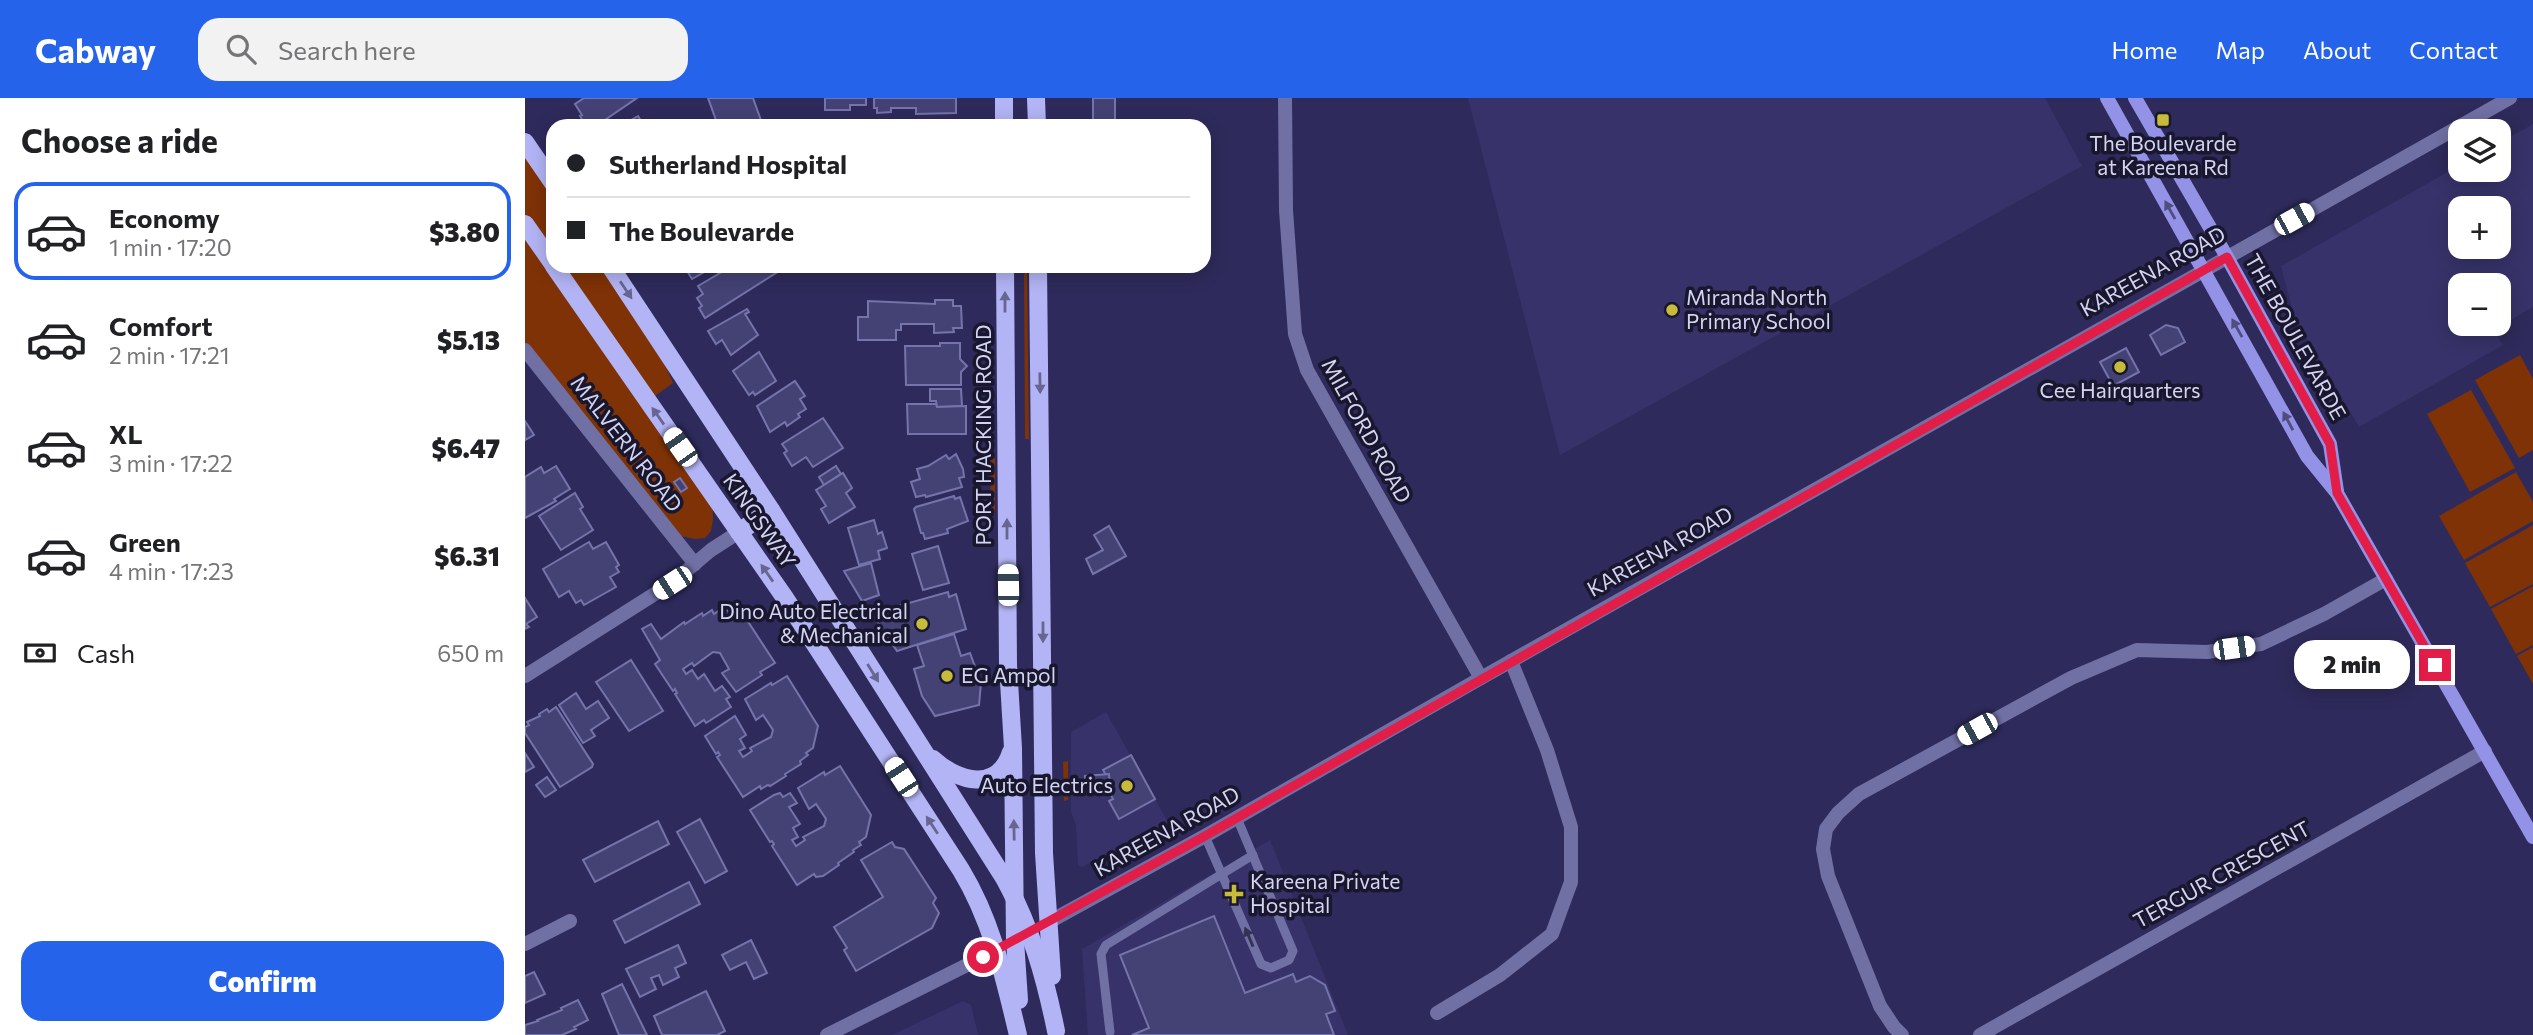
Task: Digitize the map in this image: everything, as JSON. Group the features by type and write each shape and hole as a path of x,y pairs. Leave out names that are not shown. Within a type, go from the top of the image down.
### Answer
{"main road":[{"path":"1004,98 1004,119"},
{"path":"1036,98 1037,119"},
{"name":"THE BOULEVARDE","path":"2107,98 2307,456 2337,493 2533,837"},
{"name":"THE BOULEVARDE","path":"2135,98 2330,444 2337,493"},
{"path":"525,142 546,173"},
{"name":"KINGSWAY","path":"525,224 546,254"},
{"name":"KINGSWAY","path":"560,273 827,661 961,870 980,905 997,950 1020,1035"},
{"name":"KINGSWAY","path":"615,273 771,510 1015,898"},
{"name":"PORT HACKING ROAD","path":"1005,273 1008,665 1013,748 1015,898 1022,936"},
{"path":"1038,273 1044,853 1056,1033"},
{"path":"739,532 771,510"},
{"path":"918,744 949,772 974,780 987,778 1002,770 1013,748"},
{"name":"KAREENA ROAD","path":"997,950 1047,923"},
{"path":"1022,936 1044,975 1056,1033"},
{"name":"KINGSWAY","path":"1020,1035 1022,936"}],"street":[{"name":"MILFORD ROAD","path":"1285,98 1286,210 1295,334 1307,370 1482,678"},
{"name":"KAREENA ROAD","path":"1047,923 2509,98"},
{"name":"MALVERN ROAD","path":"525,350 695,564"},
{"path":"525,676 672,583 739,532"},
{"path":"1902,1035 1893,1027 1880,1006 1828,876 1823,849 1826,829 1859,793 2071,678 2137,650 2207,652 2261,644 2324,614 2386,579"},
{"path":"1437,1013 1500,975 1552,934 1571,882 1571,827 1547,750 1511,662"},
{"name":"TERGUR CRESCENT","path":"1980,1035 2485,751"},
{"path":"525,944 570,921"},
{"name":"KAREENA ROAD","path":"827,1035 997,950"}],"lane":[{"path":"1205,836 1261,964 1271,968 1289,960 1293,951 1237,818"},
{"path":"1110,1032 1101,954 1106,945 1253,855"}],"shaded area":[{"name":"Miranda North Primary School","path":"1468,98 2045,98 2082,166 1560,455"},
{"path":"2533,124 2533,307 2511,320 2511,273 2448,273 2448,336 2497,336 2503,345 2359,427 2294,317 2281,266 2448,172 2448,182 2511,182 2511,136"},
{"path":"525,142 546,173 546,273 615,273 643,315 673,383 648,401 712,493 713,520 711,531 705,538 695,539 671,534 525,350"},
{"path":"1024,273 1027,273 1029,439 1025,439"},
{"path":"2520,355 2533,379 2533,450 2519,458 2475,380"},
{"path":"2471,390 2515,468 2470,492 2427,414"},
{"path":"990,457 995,459 995,515 991,515"},
{"path":"2516,472 2533,502 2533,521 2464,560 2439,516"},
{"path":"2533,525 2533,584 2490,607 2465,563"},
{"path":"2533,586 2533,645 2516,654 2491,609"},
{"path":"2533,647 2533,684 2517,656"},
{"path":"1106,712 1168,822 1082,867 1078,865 1076,825 1071,812 1071,732"},
{"path":"1068,761 1068,800 1064,801 1063,762"},
{"name":"Kareena Private Hospital","path":"1270,840 1348,1035 1088,1035 1082,949"},
{"path":"963,1001 971,1005 978,1035 892,1035"}],"building":[{"path":"584,98 637,98 606,119 582,119 575,104"},
{"path":"708,98 753,98 760,119 716,119"},
{"path":"825,98 866,98 866,105 850,105 850,110 825,110"},
{"path":"874,98 956,98 956,113 916,114 916,108 891,108 891,112 877,113"},
{"path":"1093,98 1115,98 1115,119 1093,119"},
{"path":"688,273 703,273 692,279"},
{"path":"720,273 776,273 705,318 699,308 702,306 697,298 703,294 698,286"},
{"path":"935,300 953,300 953,306 961,306 962,328 953,328 954,332 934,333 934,324 901,324 901,330 896,330 896,340 858,340 858,317 868,317 868,301 935,304"},
{"path":"747,309 749,312 745,314 758,335 731,355 722,340 716,344 708,331"},
{"path":"2166,325 2178,328 2185,342 2161,355 2150,335"},
{"path":"940,343 960,343 960,359 967,366 961,372 961,385 906,385 905,346 940,346"},
{"name":"Cee Hairquarters","path":"2126,348 2139,372 2113,386 2100,362"},
{"path":"759,352 776,381 755,395 753,392 749,395 733,371"},
{"path":"795,381 805,396 800,399 806,409 787,426 785,422 770,432 757,406"},
{"path":"930,389 961,389 962,406 937,407 936,401 930,401"},
{"path":"907,404 966,406 966,434 908,434"},
{"path":"823,418 843,448 813,467 806,457 792,466 782,444"},
{"path":"525,421 534,435 525,440"},
{"path":"956,454 963,469 964,477 959,478 962,487 926,497 916,497 911,482 920,479 917,469 946,455 949,459"},
{"path":"556,466 570,489 554,499 556,501 525,518 525,477 541,467 544,473"},
{"path":"836,466 841,474 824,485 819,477"},
{"path":"843,473 852,488 846,493 855,507 829,523 821,509 826,506 816,490"},
{"path":"680,478 687,488 681,492 674,482"},
{"path":"575,493 583,507 580,509 593,530 561,550 539,516"},
{"path":"954,496 955,499 960,497 968,521 947,529 948,533 925,539 914,509"},
{"path":"874,520 878,534 882,532 887,548 878,551 880,559 859,565 848,528"},
{"path":"1109,526 1126,556 1093,574 1086,559 1103,550 1094,535"},
{"path":"589,542 593,549 606,542 619,565 616,567 619,572 610,577 616,587 584,605 581,600 576,603 569,591 559,597 543,569"},
{"path":"938,546 949,583 923,590 912,554"},
{"path":"871,563 879,595 862,601 844,571"},
{"name":"Dino Auto Electrical & Mechanical","path":"948,592 949,597 956,594 966,629 897,651 875,618 877,612"},
{"path":"525,598 537,617 526,624 529,627 525,629"},
{"path":"721,609 743,614 775,663 736,692 722,673 729,669 720,653 713,652 694,666 692,663 683,669 686,674 692,670 698,679 704,674 715,691 722,686 730,697 726,699 731,707 706,723 704,720 695,726 675,694 675,689 673,691 655,664 660,660 642,629 651,624 661,639 702,613 703,616 712,610 714,614"},
{"name":"EG Ampol","path":"954,634 961,656 970,653 981,683 979,705 935,716 922,696 914,669 924,666 917,645"},
{"path":"631,660 663,711 629,731 596,682"},
{"path":"787,676 818,726 813,748 800,761 801,764 785,774 786,776 770,786 761,789 760,786 743,797 717,757 720,755 718,752 716,754 705,736 735,716 746,735 740,739 745,748 739,751 743,757 752,751 750,748 771,737 773,730 763,715 756,720 745,699"},
{"path":"576,693 586,709 598,701 609,718 591,730 595,736 583,743 559,705"},
{"path":"556,707 593,764 560,787 525,733 525,727 529,725 527,722 547,709 549,712"},
{"path":"525,753 534,767 525,772"},
{"name":"Auto Electrics","path":"1131,755 1155,799 1119,819 1109,801 1113,799 1102,779 1107,777 1103,770"},
{"path":"840,766 871,815 866,837 859,842 861,845 853,850 854,852 838,863 839,865 823,876 816,877 814,874 797,885 772,846 774,844 770,842 750,810 774,795 780,793 783,797 790,793 797,803 789,807 800,824 793,828 798,837 792,840 796,846 805,840 803,837 824,826 826,819 816,804 809,809 798,788 824,772 825,775"},
{"path":"1109,774 1110,793 1085,793 1085,776"},
{"path":"547,777 556,790 545,797 536,785"},
{"path":"700,819 727,871 705,883 677,832"},
{"path":"658,821 669,844 595,882 583,860"},
{"path":"892,842 895,847 904,849 936,898 933,903 939,913 932,928 856,971 844,950 847,948 834,927 883,897 861,860"},
{"path":"689,882 700,904 625,943 614,921"},
{"path":"1214,916 1245,993 1293,974 1296,982 1310,976 1325,985 1335,1011 1326,1014 1334,1035 1132,1035 1149,1028 1120,955"},
{"path":"751,940 767,973 754,979 746,962 730,970 722,955"},
{"path":"678,945 686,963 675,968 679,977 663,985 659,975 651,978 656,989 640,997 626,969"},
{"path":"534,972 545,994 525,1003 525,976"},
{"path":"622,984 647,1035 619,1035 602,994"},
{"path":"706,991 725,1031 717,1035 662,1035 654,1016"},
{"path":"578,1000 588,1020 574,1027 576,1029 562,1035 525,1035 525,1025 562,1010 561,1008"}],"place":[{"name":"The Boulevarde at Kareena Rd","path":"2163,120"},
{"name":"Miranda North Primary School","path":"1672,310"},
{"name":"Cee Hairquarters","path":"2120,367"},
{"name":"Dino Auto Electrical & Mechanical","path":"922,624"},
{"name":"EG Ampol","path":"947,676"},
{"name":"Auto Electrics","path":"1127,786"},
{"name":"Kareena Private Hospital","path":"1234,894"}],"route":[{"path":"983,957 1081,906 2227,257 2330,444 2337,493 2435,665"}]}
